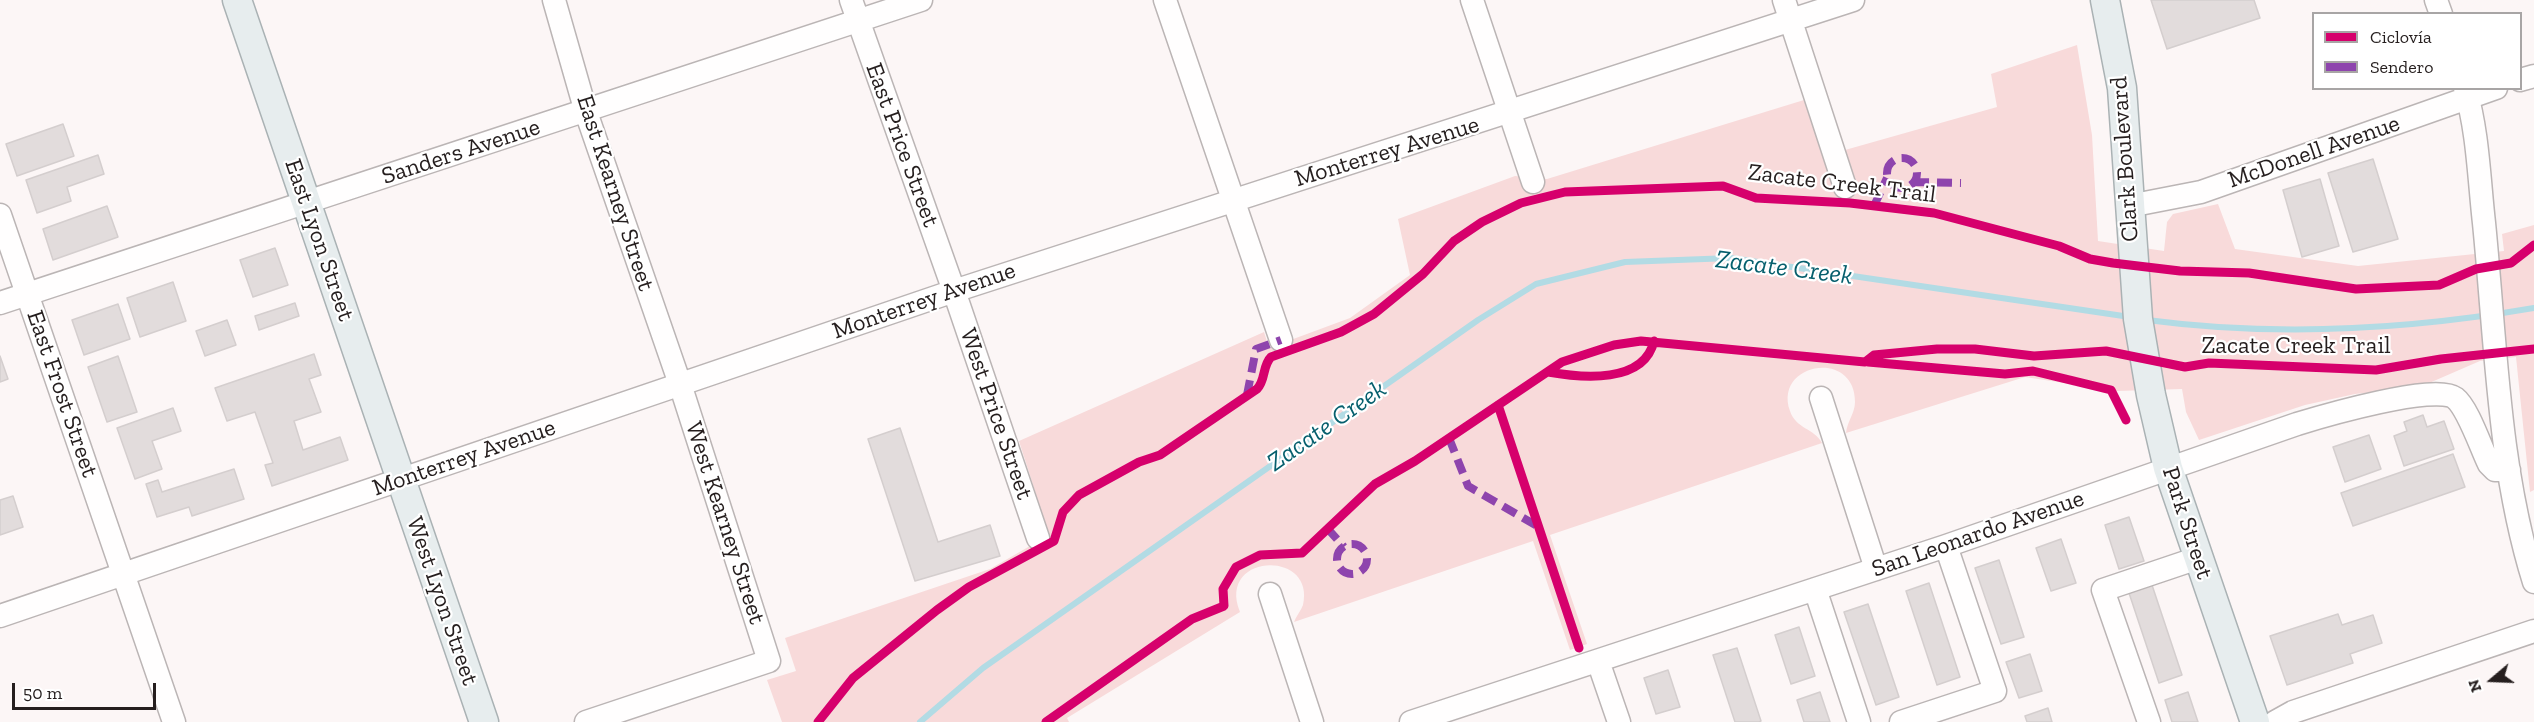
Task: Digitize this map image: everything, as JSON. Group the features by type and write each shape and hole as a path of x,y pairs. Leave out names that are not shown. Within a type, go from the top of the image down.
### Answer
{"main road":[{"name":"East Lyon Street","path":"237,0 401,480"},
{"name":"Clark Boulevard","path":"2105,0 2122,88 2138,319"},
{"name":"Park Street","path":"2138,319 2151,395 2168,468 2255,722"},
{"name":"West Lyon Street","path":"401,480 484,722"}],"street":[{"name":"East Kearney Street","path":"554,0 586,112 680,384"},
{"name":"Sanders Avenue","path":"0,303 586,112 854,11 921,0"},
{"path":"1165,0 1281,340"},
{"path":"1472,0 1533,182"},
{"name":"Monterrey Avenue","path":"0,616 954,291 1509,113 1787,10 1853,0"},
{"path":"1787,10 1845,187"},
{"name":"East Price Street","path":"854,11 954,291"},
{"name":"McDonell Avenue","path":"2129,206 2201,192 2466,93 2484,90"},
{"path":"2466,93 2487,253 2509,470 2534,582"},
{"name":"East Frost Street","path":"0,215 174,722"},
{"name":"West Price Street","path":"954,291 1038,538"},
{"name":"West Kearney Street","path":"586,722 770,661 680,384"},
{"name":"San Leonardo Avenue","path":"1411,722 1946,546 2168,468 2349,409 2423,394 2442,393 2455,397 2489,464 2495,470 2509,470"},
{"path":"1821,399 1876,569"},
{"path":"1901,722 1995,691 1946,546"},
{"path":"2149,722 2103,590 2198,558"},
{"path":"1815,589 1859,722"},
{"path":"1270,594 1312,722"},
{"path":"2275,722 2293,712 2534,631"},
{"path":"1598,661 1619,722"}],"shaded area":[{"path":"2077,45 2092,135 2098,241 2164,251 2167,222 2173,214 2218,204 2235,249 2358,266 2504,251 2502,234 2534,225 2534,490 2530,492 2516,357 2480,361 2420,387 2355,394 2305,405 2199,440 2186,412 2182,389 2117,391 2025,377 1846,433 1855,406 1852,385 1842,374 1830,368 1816,368 1803,373 1793,382 1788,395 1793,417 1822,443 1550,535 1587,644 1570,650 1533,541 1294,622 1303,605 1303,587 1295,574 1282,567 1267,565 1253,569 1242,578 1236,592 1240,612 1067,718 1069,722 782,722 767,680 796,671 785,638 990,569 1049,535 1019,441 1264,332 1269,348 1350,318 1410,275 1398,219 1515,176 1547,179 1804,100 1835,193 1855,187 1845,150 1997,107 1991,74"}],"building":[{"path":"2151,0 2254,0 2260,18 2167,49"},
{"path":"63,124 74,156 17,176 6,144"},
{"path":"98,155 104,174 67,187 71,201 37,213 26,180"},
{"path":"2373,159 2398,239 2353,252 2328,173"},
{"path":"2320,179 2339,246 2302,257 2283,190"},
{"path":"107,206 118,237 53,260 43,229"},
{"path":"275,248 288,285 253,297 240,260"},
{"path":"173,282 186,321 140,337 127,298"},
{"path":"295,303 299,316 259,330 255,316"},
{"path":"118,304 130,339 84,355 72,320"},
{"path":"227,320 236,345 205,356 196,331"},
{"path":"314,354 321,375 309,379 321,412 294,421 303,450 340,437 348,460 272,486 265,465 273,463 255,412 227,421 215,388"},
{"path":"0,356 8,379 0,382"},
{"path":"118,356 137,412 107,422 88,367"},
{"path":"173,408 181,431 152,441 162,469 135,479 117,428"},
{"path":"2423,415 2427,427 2444,421 2454,449 2404,466 2394,436 2407,431 2404,422"},
{"path":"900,428 938,542 990,525 1000,556 915,581 868,439"},
{"path":"2369,435 2381,469 2345,482 2333,447"},
{"path":"2453,454 2465,487 2353,526 2341,493"},
{"path":"234,469 244,499 192,516 189,507 157,517 146,484 158,480 162,492"},
{"path":"13,496 23,527 0,535 0,500"},
{"path":"2129,517 2144,561 2119,569 2105,525"},
{"path":"2061,539 2076,583 2051,591 2036,548"},
{"path":"1999,560 2024,637 2001,644 1975,568"},
{"path":"2151,582 2182,675 2159,683 2128,590"},
{"path":"1929,583 1960,677 1937,685 1906,591"},
{"path":"1868,604 1899,697 1876,705 1844,612"},
{"path":"2338,614 2342,625 2373,615 2382,643 2350,654 2353,663 2287,685 2270,636"},
{"path":"1799,627 1815,676 1791,684 1775,635"},
{"path":"1737,648 1761,721 1759,722 1735,722 1713,655"},
{"path":"2030,654 2042,691 2019,698 2006,662"},
{"path":"1668,670 1680,707 1656,714 1644,678"},
{"path":"1820,692 1830,722 1804,722 1797,700"},
{"path":"2188,692 2198,722 2172,722 2165,700"},
{"path":"2048,708 2052,722 2027,722 2025,716"}],"waterway":[{"name":"Zacate Creek","path":"920,722 983,668 1478,320 1536,284 1625,262 1731,258 2130,317"},
{"name":"Zacate Creek","path":"2147,320 2243,328 2340,329 2438,322 2534,308"}],"marked path":[{"path":"1902,158 1913,162 1917,173 1913,184 1902,188 1891,184 1887,173 1891,162 1902,158"},
{"path":"1874,206 1887,178"},
{"path":"1914,182 1961,183"},
{"path":"1247,395 1256,349 1281,340"},
{"path":"1449,438 1468,486 1539,527"},
{"path":"1327,528 1344,547"},
{"path":"1352,544 1358,545 1366,553 1367,559 1366,565 1358,573 1352,574 1346,573 1338,565 1337,559 1338,553 1346,545 1352,544"}],"cycle path":[{"name":"Zacate Creek Trail","path":"818,722 853,678 937,610 969,587 1054,541 1063,512 1079,495 1139,462 1160,455 1257,389 1271,357 1341,332 1374,314 1423,274 1454,241 1482,222 1521,203 1565,192 1723,186 1756,198 1850,203 1934,213 2059,246 2090,259 2113,263 2180,271 2249,273 2356,289 2439,285 2476,269 2511,263 2534,245"},
{"name":"Zacate Creek Trail","path":"1046,722 1192,619 1224,606 1223,589 1236,567 1260,555 1302,553 1375,484 1415,461 1562,362 1614,345 1641,341 1865,362 1874,355 1937,349 1975,349 2034,356 2106,351 2185,367 2209,363 2376,370 2441,359 2534,349"},
{"path":"1548,372 1594,376 1625,371 1638,365 1648,355 1654,341"},
{"path":"1868,362 2005,374 2033,371 2111,390 2126,420"},
{"path":"1498,405 1579,648"}]}
